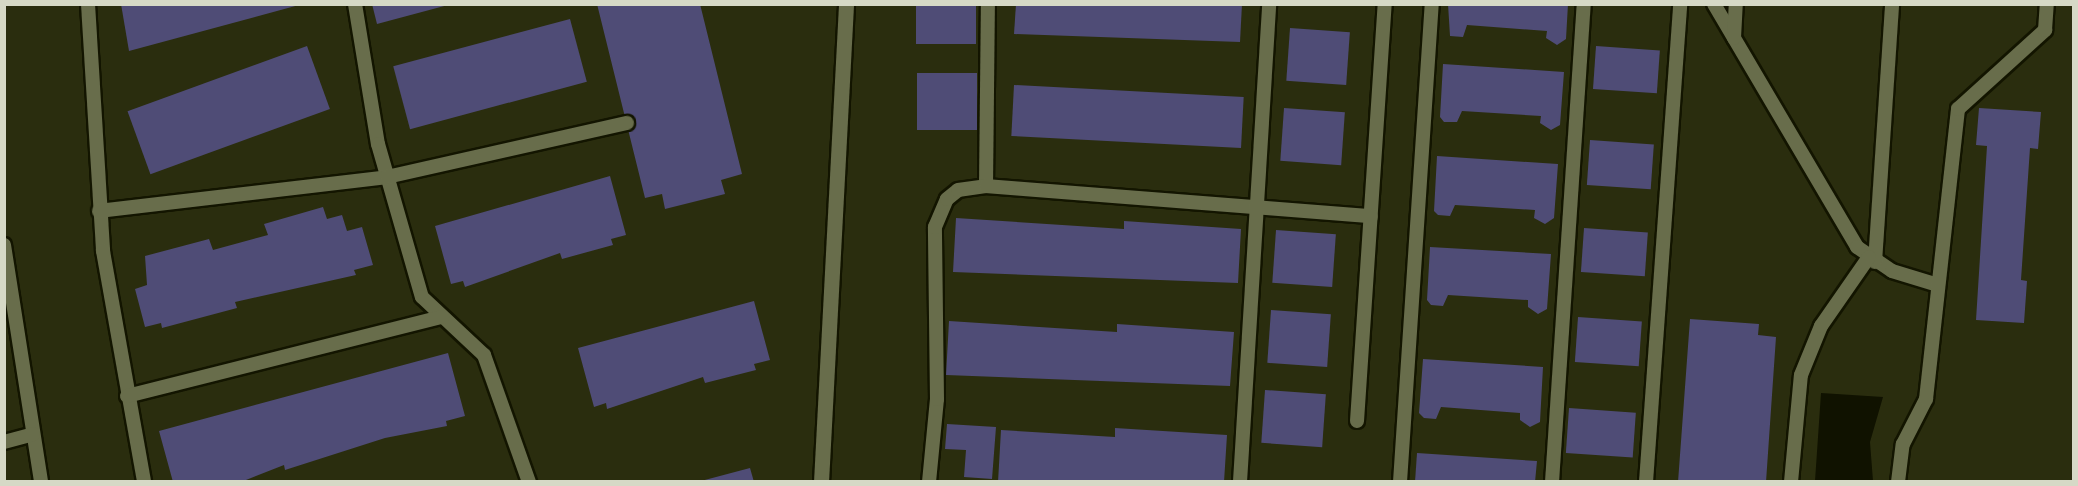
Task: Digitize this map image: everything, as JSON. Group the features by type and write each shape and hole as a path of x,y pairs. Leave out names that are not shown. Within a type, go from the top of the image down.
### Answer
{"street":[{"path":"821,482 846,4"}],"lane":[{"path":"88,4 99,211 127,396 144,482"},
{"path":"355,4 387,177 422,297 484,355 529,482"},
{"path":"986,186 988,4"},
{"path":"1240,482 1269,4"},
{"path":"1357,421 1385,4"},
{"path":"1400,482 1432,4"},
{"path":"1552,482 1584,4"},
{"path":"1646,482 1680,4"},
{"path":"1714,4 1857,247 1872,259 1938,285"},
{"path":"1734,38 1736,4"},
{"path":"1791,482 1801,375 1821,326 1872,259 1893,4"},
{"path":"1898,482 1903,444 1926,399 1958,110 2045,30 2047,4"},
{"path":"99,211 387,177 627,123"},
{"path":"928,482 937,399 936,216 958,190 986,186 1371,216"},
{"path":"4,245 41,482"},
{"path":"127,396 442,317"},
{"path":"4,442 33,434"}],"shaded area":[{"path":"1821,393 1883,397 1870,442 1873,481 1815,481"}],"building":[{"path":"121,4 299,4 299,5 129,51"},
{"path":"372,4 448,4 448,5 377,24"},
{"path":"597,4 700,4 742,174 721,180 725,194 665,209 662,194 645,198"},
{"path":"916,4 976,4 976,44 916,44"},
{"path":"1016,4 1242,4 1240,42 1014,34"},
{"path":"1448,4 1568,4 1566,39 1557,45 1546,38 1547,31 1467,25 1463,37 1450,36"},
{"path":"570,19 587,82 410,129 393,66"},
{"path":"1290,28 1350,32 1346,85 1286,81"},
{"path":"307,46 330,109 150,174 128,111"},
{"path":"1596,46 1660,50 1657,93 1593,89"},
{"path":"1443,64 1564,72 1560,125 1551,130 1540,123 1541,116 1462,111 1457,122 1444,122 1440,117"},
{"path":"917,73 977,73 977,130 917,130"},
{"path":"1014,85 1244,97 1241,148 1011,136"},
{"path":"1284,108 1345,112 1341,165 1280,161"},
{"path":"1979,108 2041,112 2038,149 2030,148 2021,280 2027,281 2024,323 1976,320 1987,146 1976,145"},
{"path":"1590,140 1654,144 1651,189 1587,185"},
{"path":"1437,156 1558,164 1554,218 1545,224 1534,218 1535,210 1455,205 1450,216 1438,215 1434,211"},
{"path":"610,176 626,235 611,239 613,245 562,259 560,253 465,287 463,281 451,284 435,226"},
{"path":"323,207 327,219 342,215 347,231 362,227 373,265 354,270 356,275 235,302 237,308 162,328 161,323 145,327 135,289 147,285 145,256 209,239 213,250 268,235 264,224"},
{"path":"956,218 1124,229 1124,221 1241,229 1238,283 953,272"},
{"path":"1584,228 1648,232 1645,276 1581,272"},
{"path":"1276,230 1336,234 1332,287 1272,283"},
{"path":"1430,247 1551,254 1547,309 1538,314 1528,307 1528,300 1448,295 1443,306 1431,305 1427,300"},
{"path":"754,301 770,360 754,364 756,370 705,383 703,377 607,409 606,403 594,407 578,348"},
{"path":"1271,310 1331,314 1327,367 1267,363"},
{"path":"1578,317 1642,321 1639,366 1575,362"},
{"path":"1690,319 1759,324 1758,335 1776,337 1766,482 1678,482"},
{"path":"949,321 1117,332 1117,324 1234,332 1230,386 946,375"},
{"path":"448,353 465,416 446,421 447,426 385,438 285,470 284,465 241,482 173,482 159,431"},
{"path":"1423,359 1543,367 1540,422 1530,427 1520,420 1520,413 1441,407 1436,419 1424,418 1419,413"},
{"path":"1265,390 1326,394 1322,447 1261,443"},
{"path":"1569,408 1636,413 1633,458 1566,453"},
{"path":"947,424 996,427 992,479 964,477 966,450 945,449"},
{"path":"1115,428 1227,435 1224,482 998,482 1001,430 1115,437"},
{"path":"1417,453 1537,461 1535,482 1415,482"},
{"path":"750,468 754,482 701,482 701,481"}]}
